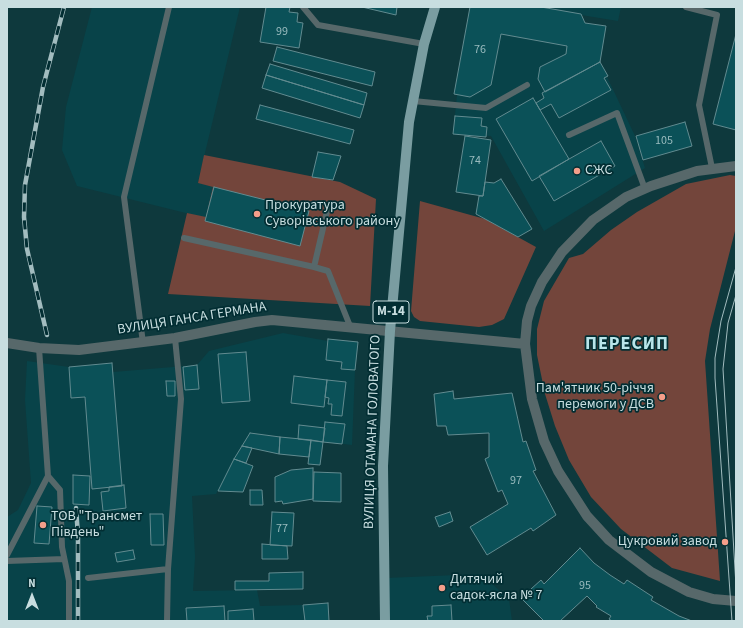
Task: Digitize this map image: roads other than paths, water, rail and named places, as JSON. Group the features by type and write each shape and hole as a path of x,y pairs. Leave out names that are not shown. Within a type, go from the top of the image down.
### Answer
{"main road":[{"name":"ВУЛИЦЯ ОТАМАНА ГОЛОВАТОГО","path":"385,621 383,466 390,331 408,130 424,44 435,7"}],"street":[{"path":"736,166 712,168 677,176 644,189 608,208 578,234 562,252 542,282 531,306 527,321 525,344 532,399 544,441 558,471 587,516 609,540 633,559 662,578 689,592 713,599 736,601"},
{"name":"ВУЛИЦЯ ГАНСА ГЕРМАНА","path":"7,343 39,348 79,350 143,343 272,320 350,326 525,344"}],"lane":[{"path":"143,343 124,197 169,7"},
{"path":"303,7 318,25 424,44"},
{"path":"686,7 717,15 699,105 712,168"},
{"path":"413,101 486,108 528,85"},
{"path":"569,135 617,113 644,189"},
{"path":"314,268 328,207"},
{"path":"184,238 328,271 350,326"},
{"path":"167,621 168,569 182,399 175,338"},
{"path":"7,554 48,476 39,348"},
{"path":"48,476 60,490 62,547 69,581 69,621"},
{"path":"7,561 64,559"},
{"path":"88,578 168,569"}],"tram line":[{"path":"732,621 715,378 715,358 721,321 736,267"},
{"path":"736,295 728,323 723,369 736,586"}],"railway":[{"path":"47,335 27,249 24,217 25,185 43,87 64,7"},
{"path":"76,508 78,535 78,621"}],"place":[{"name":"СЖС","path":"577,171"},
{"name":"Прокуратура Суворівського району","path":"257,214"},
{"name":"Пам'ятник 50-річчя перемоги у ДСВ","path":"662,397"},
{"name":"ТОВ \"Трансмет Південь\"","path":"43,525"},
{"name":"Цукровий завод","path":"725,542"},
{"name":"Дитячий садок-ясла № 7","path":"442,588"}],"district":[{"name":"ПЕРЕСИП","path":"627,345"}]}
